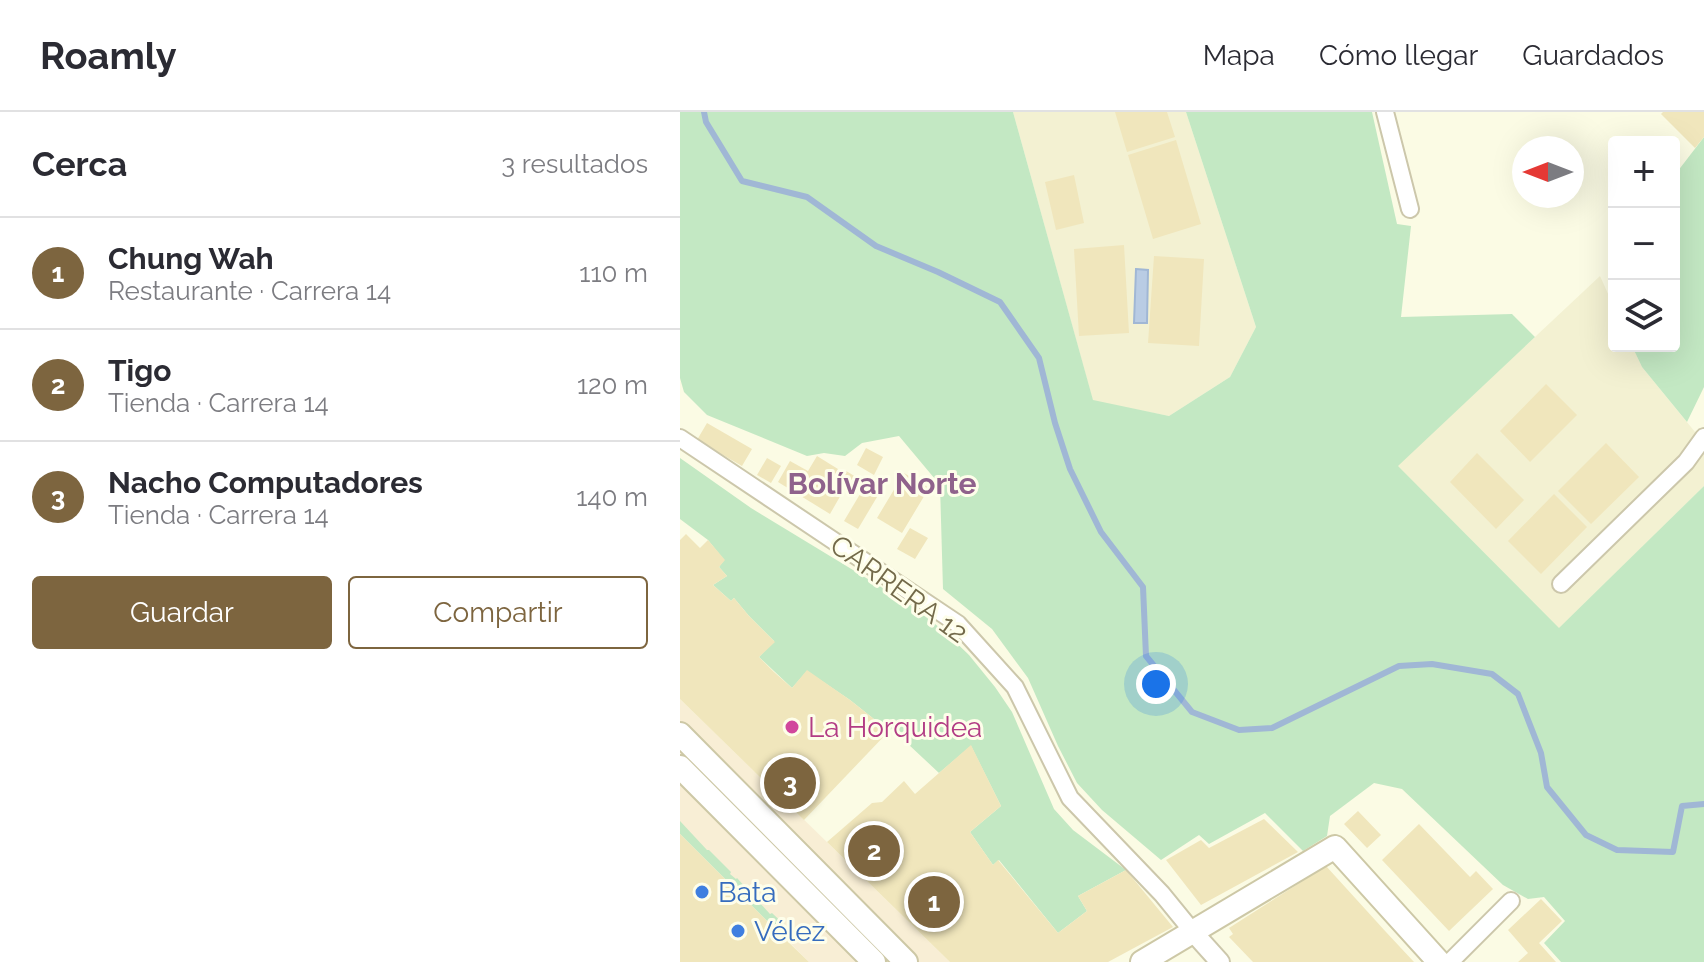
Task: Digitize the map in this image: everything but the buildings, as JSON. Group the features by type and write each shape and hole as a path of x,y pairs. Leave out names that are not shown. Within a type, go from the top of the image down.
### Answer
{"main road":[{"path":"680,734 906,962"},
{"path":"680,767 874,962"},
{"path":"1142,962 1335,847 1439,962"}],"street":[{"path":"1385,112 1410,209"},
{"path":"1561,584 1686,462 1704,437"},
{"name":"CARRERA 12","path":"680,438 958,624 1015,687 1070,798 1162,894 1193,932"},
{"path":"1450,962 1511,901"},
{"path":"1193,932 1220,962"}],"shaded area":[{"path":"1013,112 1186,112 1256,327 1230,377 1169,416 1093,401"},
{"path":"1600,276 1608,294 1608,352 1635,352 1642,367 1704,443 1704,486 1559,629 1397,466"},
{"path":"680,699 950,962 809,962 680,834"}],"green space":[{"path":"680,112 1013,112 1093,400 1169,416 1230,377 1256,327 1186,112 1372,112 1397,224 1411,226 1401,317 1512,314 1535,337 1398,466 1559,628 1704,486 1704,962 1561,962 1544,943 1565,921 1544,897 1528,899 1503,885 1402,789 1374,783 1330,816 1327,836 1303,851 1265,813 1209,844 1199,835 1161,860 1102,810 1077,783 1028,678 992,629 943,589 940,485 899,436 862,443 845,456 824,453 807,456 707,415 684,392 680,378"},
{"path":"1704,137 1704,387 1687,422 1642,367 1635,352 1680,352 1680,168"},
{"path":"680,458 751,508 909,604 969,655 1012,712 1054,809 1073,830 1126,870 1078,896 1087,911 1058,933 999,860 993,865 970,832 1001,806 971,746 939,773 892,729 889,731 807,671 792,688 759,657 774,641 734,598 731,601 713,585 727,576 719,567 724,560 708,540 680,519"},
{"path":"680,821 770,914 789,929 782,936 680,834"}],"water":[{"path":"1136,269 1148,270 1147,323 1134,323"}],"waterway":[{"path":"704,112 706,122 742,181 807,197 876,246 1000,302 1039,358 1070,469 1101,532 1143,587 1146,656 1192,712 1239,730 1272,728 1399,666 1432,664 1492,674 1518,694 1541,753 1547,787 1586,835 1617,850 1673,852 1682,806 1704,804"}],"place":[{"name":"La Horquidea","path":"792,727"},
{"name":"Nacho Computadores","path":"790,783"},
{"name":"Tigo","path":"874,851"},
{"name":"Bata","path":"702,892"},
{"name":"Chung Wah","path":"934,902"},
{"name":"Vélez","path":"738,931"}],"district":[{"name":"Bolívar Norte","path":"882,483"}]}
